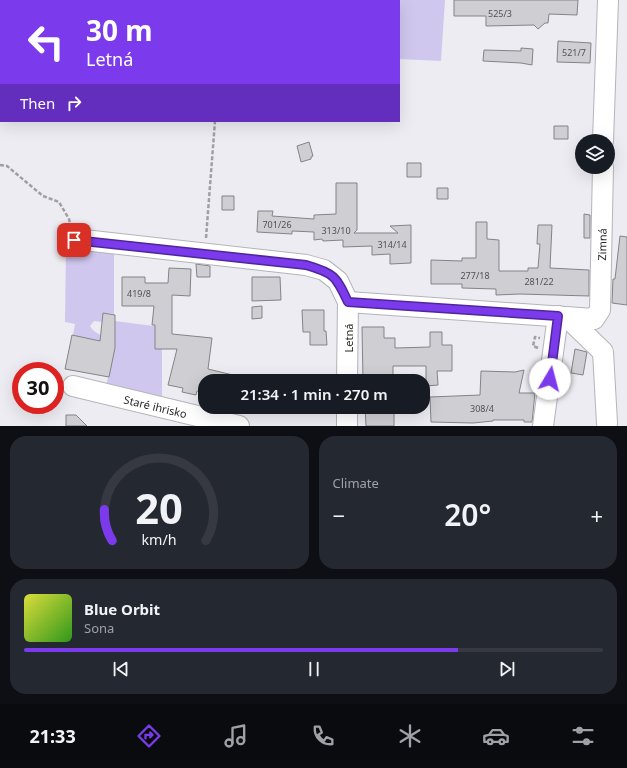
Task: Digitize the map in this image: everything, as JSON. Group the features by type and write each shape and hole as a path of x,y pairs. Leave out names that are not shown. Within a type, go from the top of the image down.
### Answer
{"street":[{"path":"603,134 608,0"},
{"name":"Zimná","path":"562,317 594,319 600,310 603,174"},
{"path":"74,240 306,265 324,270 338,281 348,302 562,317 603,352 607,423"},
{"name":"Letná","path":"347,374 348,302"},
{"path":"543,426 562,317"},
{"name":"Staré ihrisko","path":"73,386 239,426"},
{"path":"347,414 347,426"}],"path":[{"path":"204,254 215,122"},
{"path":"0,165 6,166 43,196 59,202 69,219 74,240"}],"shaded area":[{"path":"400,0 445,0 441,61 400,59"},
{"path":"66,247 114,252 114,314 103,313 102,322 94,321 90,326 97,333 115,341 115,321 161,327 161,331 155,331 155,349 162,349 162,399 106,386 109,377 73,335 75,324 65,322"}],"building":[{"path":"454,0 578,0 577,15 549,14 548,23 545,23 538,29 534,25 486,26 486,16 454,16"},
{"path":"558,41 591,43 590,63 557,62"},
{"path":"521,48 533,49 532,65 483,61 484,50 521,51"},
{"path":"554,126 568,126 568,139 554,139"},
{"path":"309,142 313,156 311,159 301,162 297,146"},
{"path":"407,163 421,163 421,177 407,177"},
{"path":"336,183 357,183 357,230 354,233 398,233 390,226 411,225 411,263 390,264 390,254 372,255 372,246 343,247 343,240 314,240 314,232 292,231 292,234 257,232 258,211 273,211 272,216 314,219 314,215 336,214"},
{"path":"437,188 448,188 448,199 437,199"},
{"path":"222,196 234,196 234,210 222,210"},
{"path":"584,214 590,215 590,238 584,238"},
{"path":"476,222 487,222 487,239 499,240 499,271 528,271 528,268 538,268 540,244 537,244 538,225 552,225 550,268 589,270 589,296 520,294 496,295 496,289 462,288 462,284 431,284 431,260 462,261 462,258 476,258"},
{"path":"620,236 627,237 627,305 612,303 613,279 615,279"},
{"path":"196,264 210,266 210,277 197,277"},
{"path":"169,268 191,269 190,296 172,295 172,334 212,338 208,369 229,374 198,374 198,391 196,395 182,392 183,388 168,385 177,349 155,349 155,325 152,325 154,306 122,306 122,277 145,277 145,283 168,283"},
{"path":"252,277 280,277 281,300 252,301"},
{"path":"262,306 262,318 252,319 252,307"},
{"path":"302,310 324,310 324,331 326,331 327,345 310,345 310,332 303,332"},
{"path":"103,313 115,315 115,348 109,377 65,369 72,335 100,341"},
{"path":"362,327 384,327 384,338 395,338 395,348 430,347 430,332 442,332 442,345 452,345 452,371 437,371 438,385 430,386 430,374 426,374 426,366 393,366 393,374 363,374"},
{"path":"575,349 587,352 583,375 571,373"},
{"path":"524,370 519,393 535,393 532,422 524,422 524,420 493,420 473,423 431,422 430,397 480,395 481,371 515,372"},
{"path":"365,414 394,414 394,426 366,426"},
{"path":"66,415 76,415 87,426 66,426"}],"route":[{"path":"74,240 306,265 324,270 338,281 348,302 558,316 550,379"}]}
